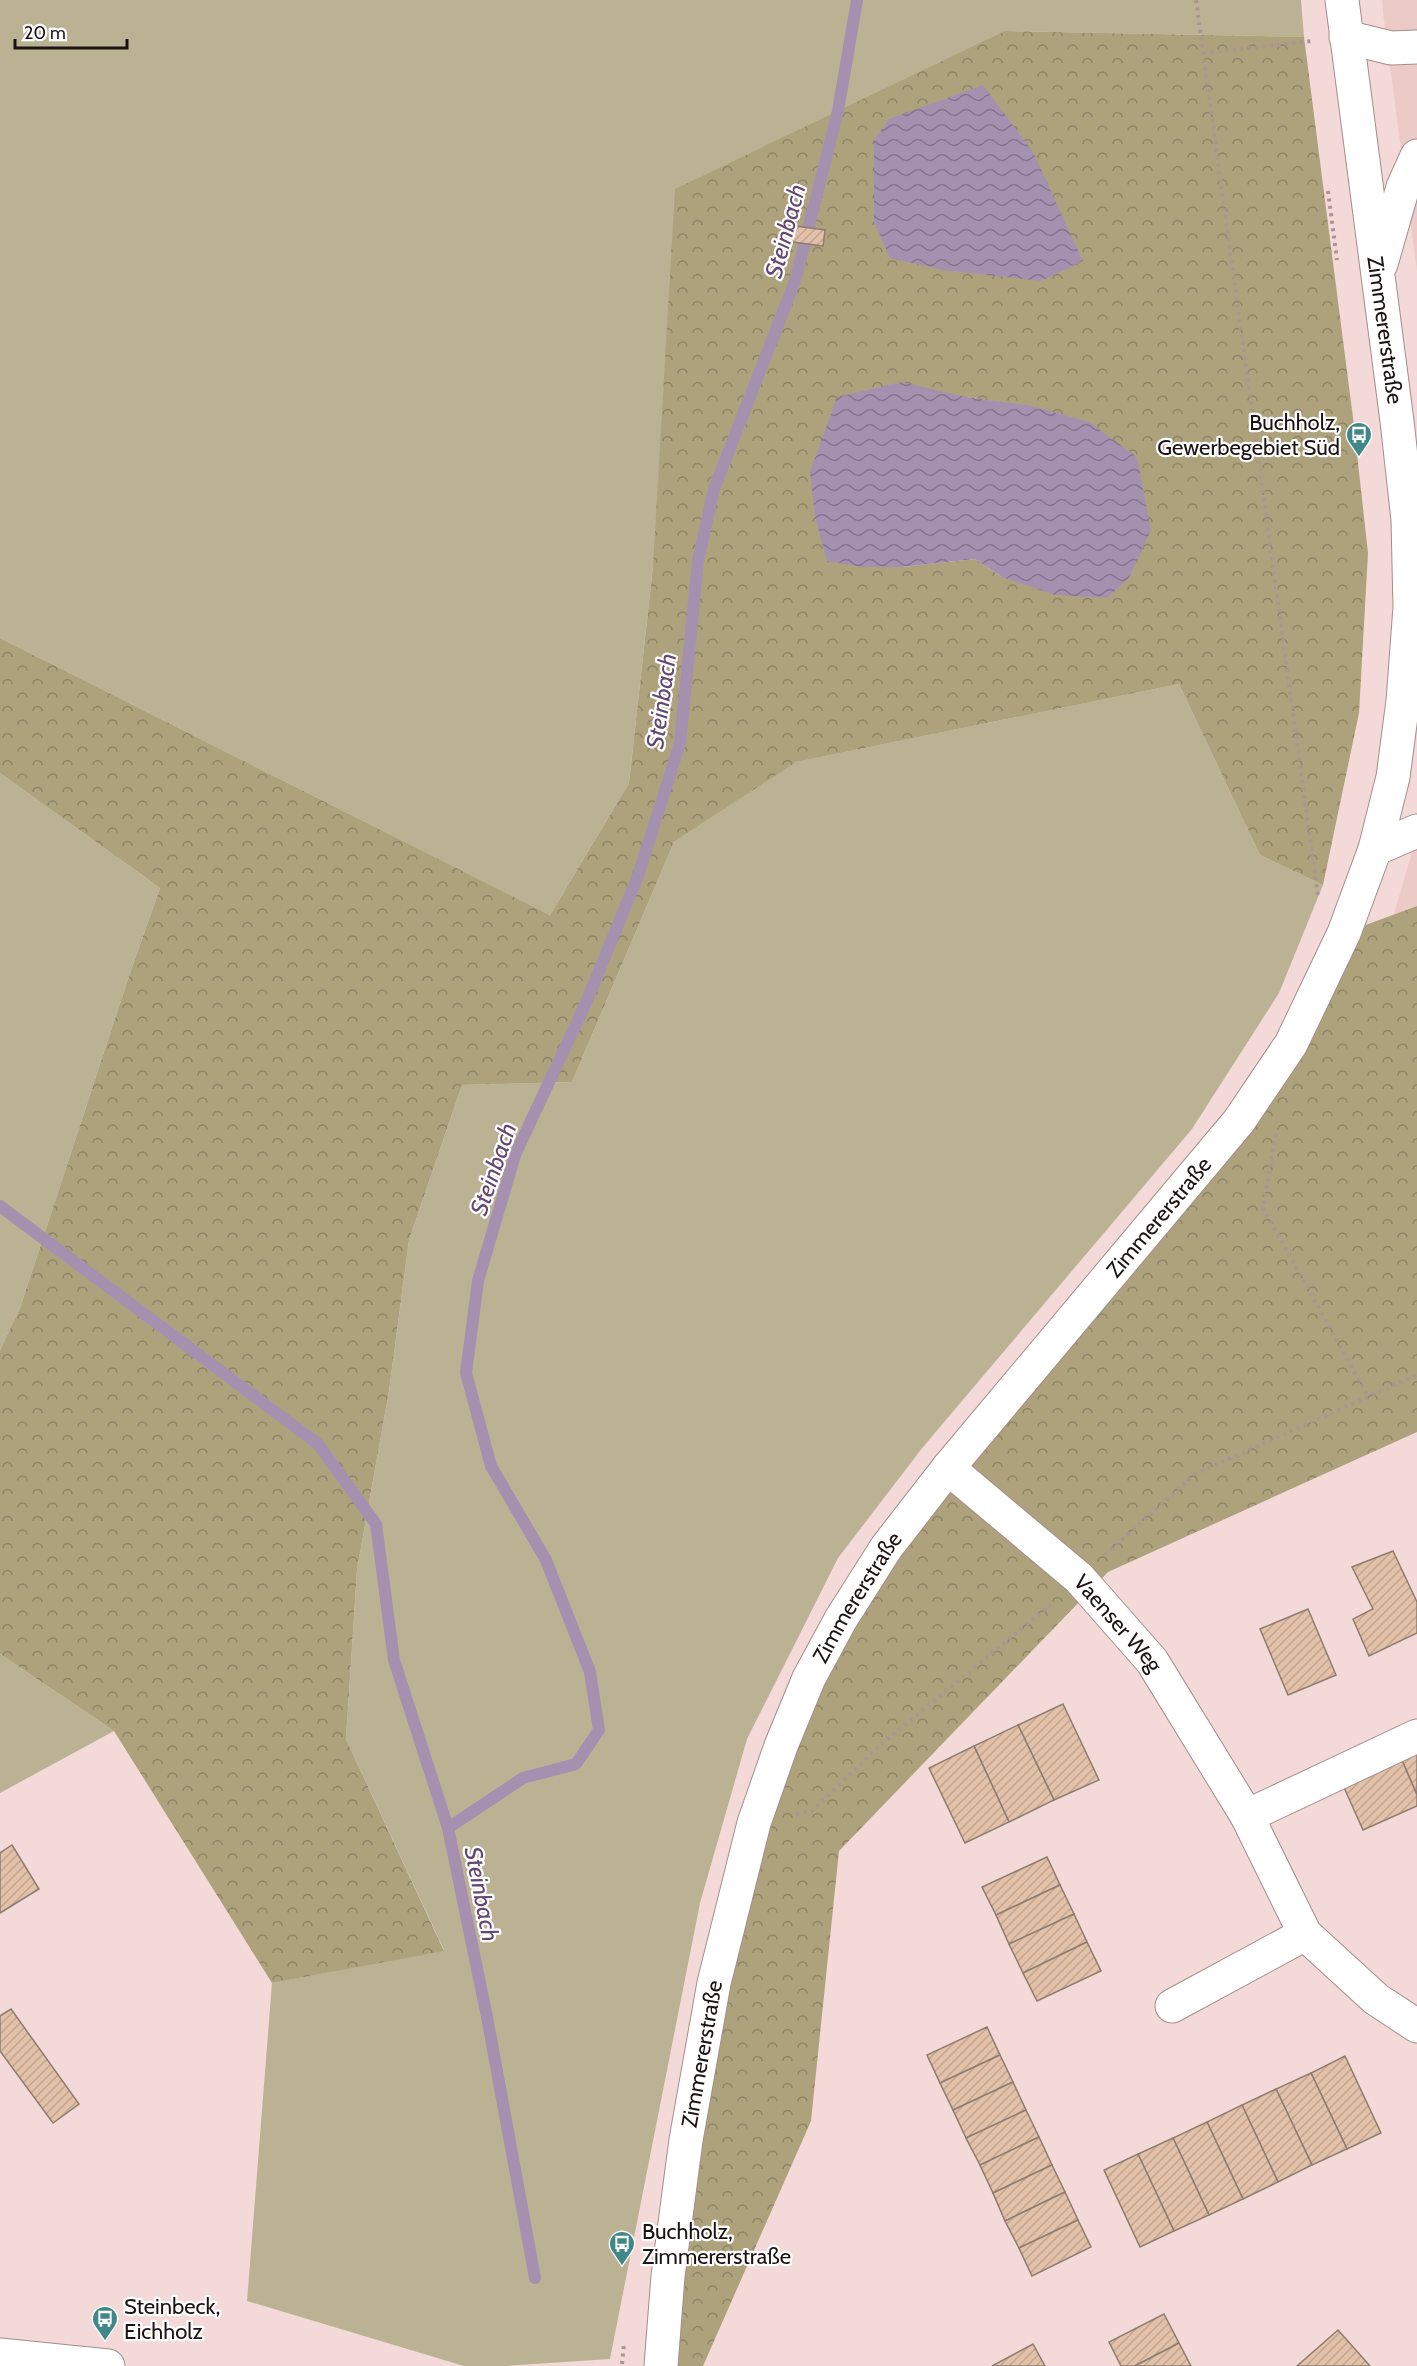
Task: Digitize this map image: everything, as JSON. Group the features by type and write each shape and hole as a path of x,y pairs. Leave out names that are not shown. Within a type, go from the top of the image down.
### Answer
{"street":[{"name":"Zimmererstraße","path":"661,2366 668,2276 686,2140 714,1983 754,1823 809,1678 886,1548 948,1468 1239,1121 1291,1044 1344,933 1375,849 1393,777 1403,701 1410,607 1408,520 1402,457 1342,0"},
{"path":"1346,37 1392,48 1417,47"},
{"path":"1377,278 1404,187 1417,156"},
{"path":"1375,849 1417,831"},
{"name":"Vaenser Weg","path":"948,1468 1079,1578 1152,1660 1247,1816 1305,1934 1376,1999 1417,2026"},
{"path":"1247,1816 1417,1736"},
{"path":"1172,2006 1305,1934"},
{"path":"0,2355 108,2366"}],"path":[{"path":"1196,0 1319,905"},
{"path":"1203,53 1346,37"},
{"path":"1311,41 1312,52"},
{"path":"1328,191 1339,272"},
{"path":"1277,1126 1263,1208 1369,1398"},
{"path":"754,1823 812,1811 879,1746 1042,1613 1195,1474 1417,1375"},
{"path":"622,2366 626,2332"}],"shaded area":[{"path":"0,0 1301,0 1304,37 1005,31 653,566 629,783 550,915 0,638"},
{"path":"1382,0 1417,0 1417,271 1383,12"},
{"path":"1179,684 1260,855 1323,885 1279,993 1192,1129 923,1447 838,1558 747,1739 700,1903 610,2359 506,2366 464,2366 247,2301 272,1983 444,1950 346,1739 357,1570 389,1391 409,1240 462,1085 572,1082 674,842 795,762"},
{"path":"0,773 160,888 20,1308 0,1350"},
{"path":"1417,835 1417,906 1394,914"},
{"path":"0,1654 114,1731 0,1793"}],"green space":[{"path":"1005,31 1304,37 1368,553 1359,713 1323,885 1260,855 1179,684 796,762 674,842 572,1082 462,1085 409,1240 389,1391 357,1570 346,1739 444,1951 272,1983 114,1731 0,1654 0,1350 20,1308 160,888 0,773 0,638 550,915 629,783 653,566 675,189","holes":["966,397 1032,407 1002,577 975,559 903,567"]},
{"path":"1417,906 1417,1432 1108,1572 839,1851 811,2121 703,2366 661,2366 714,1983 841,1619 1239,1121 1344,933"}],"water":[{"path":"983,85 1033,152 1083,261 1041,281 942,270 890,258 874,222 874,140 889,119"},
{"path":"901,382 966,397 1032,406 1089,422 1137,457 1151,530 1129,578 1107,598 1055,595 1002,577 975,559 903,567 861,567 827,561 815,517 810,472 837,397"}],"building":[{"path":"788,225 825,230 823,246 786,241"},
{"path":"1393,1551 1417,1602 1417,1633 1369,1656 1353,1619 1373,1609 1352,1567"},
{"path":"1308,1609 1336,1675 1288,1695 1260,1629"},
{"path":"1063,1704 1099,1780 1054,1800 1018,1725"},
{"path":"1018,1725 1054,1800 1009,1822 974,1746"},
{"path":"974,1746 1009,1822 965,1843 929,1768"},
{"path":"1417,1751 1417,1795 1401,1758"},
{"path":"1401,1758 1417,1795 1417,1806 1363,1830 1342,1783"},
{"path":"12,1845 39,1889 0,1913 0,1853"},
{"path":"1047,1857 1060,1885 996,1915 982,1887"},
{"path":"1060,1885 1074,1914 1009,1944 996,1915"},
{"path":"1074,1914 1087,1942 1023,1973 1009,1944"},
{"path":"1087,1942 1101,1971 1037,2001 1023,1973"},
{"path":"11,2009 79,2104 53,2123 0,2051 0,2016"},
{"path":"987,2027 1000,2055 940,2083 927,2055"},
{"path":"1000,2055 1013,2082 953,2110 940,2083"},
{"path":"1345,2056 1381,2133 1347,2149 1311,2073"},
{"path":"1311,2073 1347,2149 1312,2165 1276,2089"},
{"path":"1013,2082 1026,2110 966,2138 953,2110"},
{"path":"1276,2089 1312,2165 1278,2182 1242,2105"},
{"path":"1242,2105 1278,2182 1243,2199 1207,2122"},
{"path":"1026,2110 1039,2137 980,2165 966,2138"},
{"path":"1207,2122 1243,2199 1209,2215 1173,2138"},
{"path":"1039,2137 1052,2165 993,2193 980,2165"},
{"path":"1173,2138 1209,2215 1174,2231 1138,2154"},
{"path":"1138,2154 1174,2231 1140,2247 1104,2170"},
{"path":"1052,2165 1065,2192 1005,2221 993,2193"},
{"path":"1065,2192 1078,2220 1019,2248 1005,2221"},
{"path":"1078,2220 1091,2247 1032,2276 1019,2248"},
{"path":"1164,2314 1179,2343 1135,2366 1121,2366 1109,2342"},
{"path":"1338,2330 1370,2366 1297,2366"},
{"path":"1179,2343 1191,2366 1135,2366"},
{"path":"1033,2344 1045,2366 992,2366"}],"waterway":[{"name":"Steinbach","path":"448,1828 523,1778 576,1764 599,1730 590,1672 546,1560 491,1466 466,1373 478,1281 515,1155 585,1005 638,876 680,743 698,561 714,489 795,281 838,111 857,0"},
{"path":"0,1206 318,1444 376,1524 394,1660 448,1828 487,2017 535,2278"}],"place":[{"name":"Buchholz, Gewerbegebiet Süd","path":"1359,458"},
{"name":"Buchholz, Zimmererstraße","path":"622,2267"},
{"name":"Steinbeck, Eichholz","path":"105,2342"}]}
